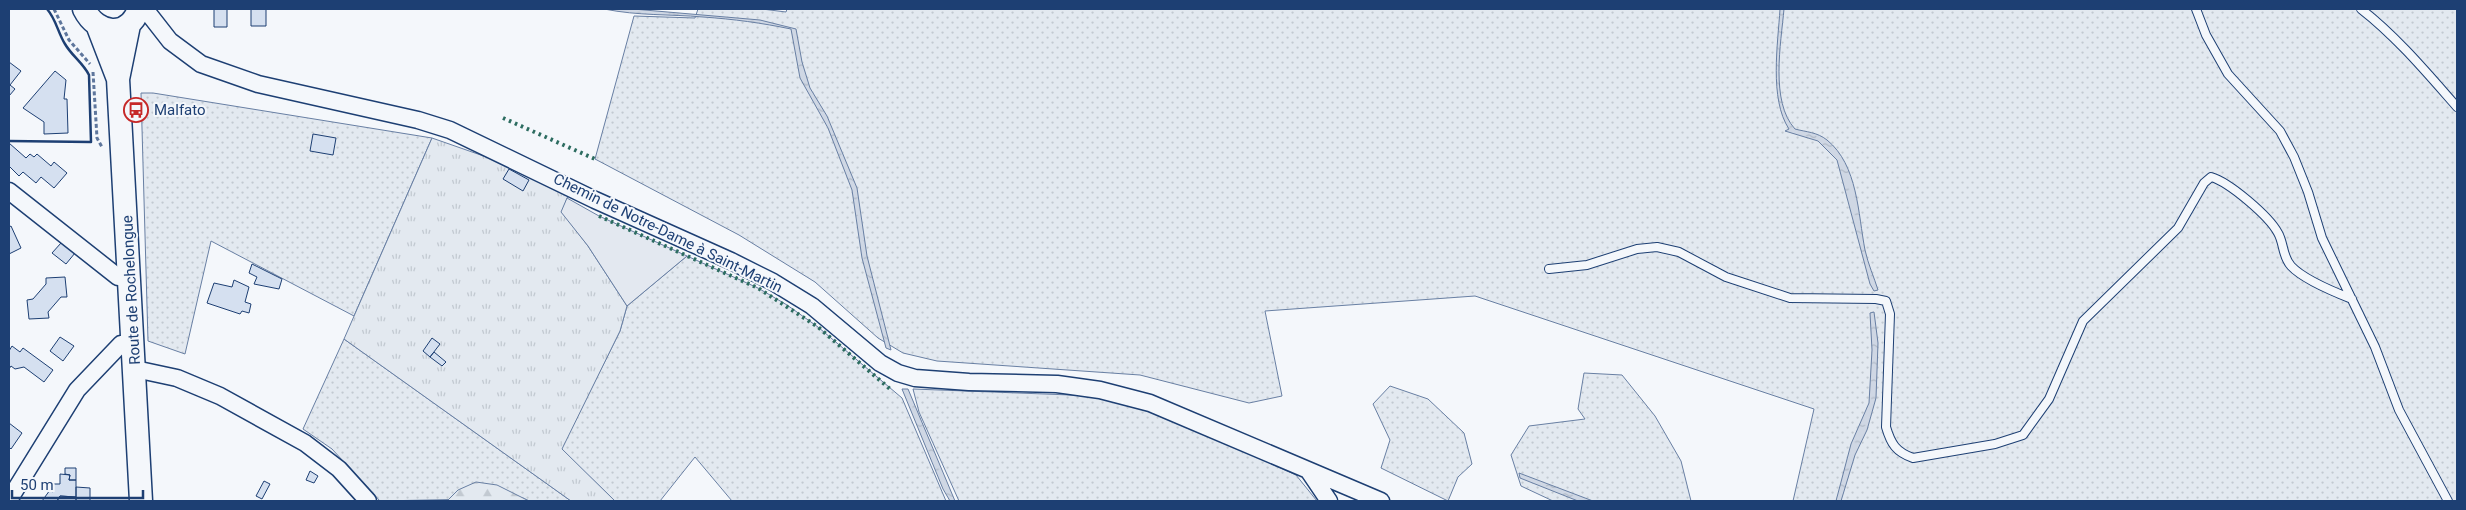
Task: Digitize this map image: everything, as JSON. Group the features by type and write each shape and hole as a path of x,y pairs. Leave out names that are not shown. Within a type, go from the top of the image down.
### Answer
{"main road":[{"name":"Route de Rochelongue","path":"84,9 89,19 98,27 118,78 134,343 141,501"},
{"name":"Route de Rochelongue","path":"118,78 136,16"},
{"path":"98,27 108,30 119,29 136,16"}],"street":[{"name":"Chemin de Notre-Dame à Saint-Martin","path":"136,16 202,64 231,76 258,84 418,120 450,130 498,151 595,200 773,282 812,306 880,363 898,373 924,378 1057,384 1100,390 1150,402 1381,501"},
{"path":"9,191 118,278 130,277"},
{"path":"9,500 76,390 121,344 134,343"},
{"path":"135,369 178,378 220,396 305,443 339,469 368,501"},
{"path":"1307,470 1329,501"}],"lane":[{"path":"2196,9 2206,35 2228,74 2280,132 2308,192 2322,238 2375,347 2399,410 2448,501"},
{"path":"2361,9 2411,56 2457,107"},
{"path":"1549,269 1587,265 1636,249 1657,247 1679,252 1726,278 1790,298 1869,298 1886,301 1890,314 1886,427 1891,444 1902,454 1913,458 1995,444 2023,434 2048,399 2083,320 2178,228 2204,183 2211,177 2222,180 2237,191 2278,233 2282,250 2290,266 2333,291 2352,299"}],"green space":[{"path":"698,9 762,9 786,12 787,9 2457,9 2457,501 1793,501 1814,409 1475,296 1265,311 1282,396 1249,403 1140,375 937,361 903,353 878,338 815,282 739,235 595,159 634,16 695,18"},
{"path":"141,93 153,93 432,138 354,316 211,241 185,354 148,341"},
{"path":"432,138 515,167 569,193 562,212 588,246 627,306 620,331 562,449 615,501 571,501 344,339"},
{"path":"687,256 758,288 787,305 818,327 902,398 946,501 732,501 695,457 660,501 615,501 561,449 620,331 627,306"},
{"path":"344,339 571,501 529,501 523,498 380,501 332,449 303,429"},
{"path":"1584,373 1622,375 1655,416 1681,461 1691,501 1553,501 1521,486 1511,455 1529,426 1585,419 1578,409"},
{"path":"1390,386 1428,399 1464,433 1472,464 1458,477 1448,501 1381,468 1390,440 1373,404"},
{"path":"913,389 1097,396 1144,406 1296,475 1317,501 959,501 919,412"},
{"path":"476,482 497,485 529,501 447,501 458,490"}],"shaded area":[{"path":"567,198 599,216 687,256 627,306 588,246 561,212"}],"water":[{"path":"604,9 633,9 760,20 796,29 802,62 810,88 827,116 857,188 867,256 891,350 886,348 862,258 852,190 828,128 800,78 791,29 725,19 642,14"},
{"path":"1780,9 1784,9 1779,72 1782,104 1787,117 1795,129 1823,137 1837,150 1845,163 1855,191 1866,255 1878,290 1874,291 1870,284 1837,160 1818,141 1785,131 1789,129 1779,102 1776,70"},
{"path":"1874,312 1878,343 1876,398 1867,430 1855,455 1841,501 1836,501 1851,444 1869,403 1872,350 1870,313"},
{"path":"902,389 908,389 955,501 950,501 943,489"},
{"path":"1519,473 1593,501 1578,501 1520,478"}],"building":[{"path":"214,9 227,9 227,27 214,27"},
{"path":"251,9 266,9 266,26 251,26"},
{"path":"9,62 21,71 10,85 15,89 9,96"},
{"path":"55,71 66,80 64,99 67,99 68,133 44,134 44,122 23,108"},
{"path":"313,134 336,138 333,155 310,151"},
{"path":"9,143 26,158 30,154 34,157 37,154 51,166 54,162 67,173 54,188 41,177 36,183 23,172 19,176 9,166"},
{"path":"509,169 529,180 523,191 503,179"},
{"path":"11,226 21,248 9,254 9,227"},
{"path":"61,243 75,253 66,264 52,253"},
{"path":"252,264 282,279 279,289 254,284 257,277 249,273"},
{"path":"65,277 67,297 61,297 48,312 49,318 29,319 27,300 33,299 46,284 46,278"},
{"path":"234,280 249,287 245,302 251,304 249,313 242,311 240,314 207,303 214,283 232,287"},
{"path":"60,337 74,346 63,361 50,351"},
{"path":"432,338 440,344 430,357 423,351"},
{"path":"12,346 20,352 23,348 53,370 44,382 24,367 15,369 11,366 9,369 9,351"},
{"path":"434,352 446,362 442,366 430,357"},
{"path":"9,423 22,433 11,449 9,447"},
{"path":"65,468 76,468 76,480 69,480 70,475 65,474"},
{"path":"310,471 318,476 314,483 306,480"},
{"path":"60,474 70,475 69,480 76,480 76,497 60,496 57,501 42,501 50,490 53,492 53,484 60,484"},
{"path":"264,481 270,484 262,499 256,496"},
{"path":"76,487 90,488 90,501 76,501"},
{"path":"60,496 76,497 76,501 57,501"}],"hedge":[{"path":"503,118 595,159"},
{"path":"599,216 758,288 818,327 890,389"}],"wall":[{"path":"9,141 91,142 89,75 65,44 53,17 47,9"}],"place":[{"name":"Malfato","path":"136,110"}]}
